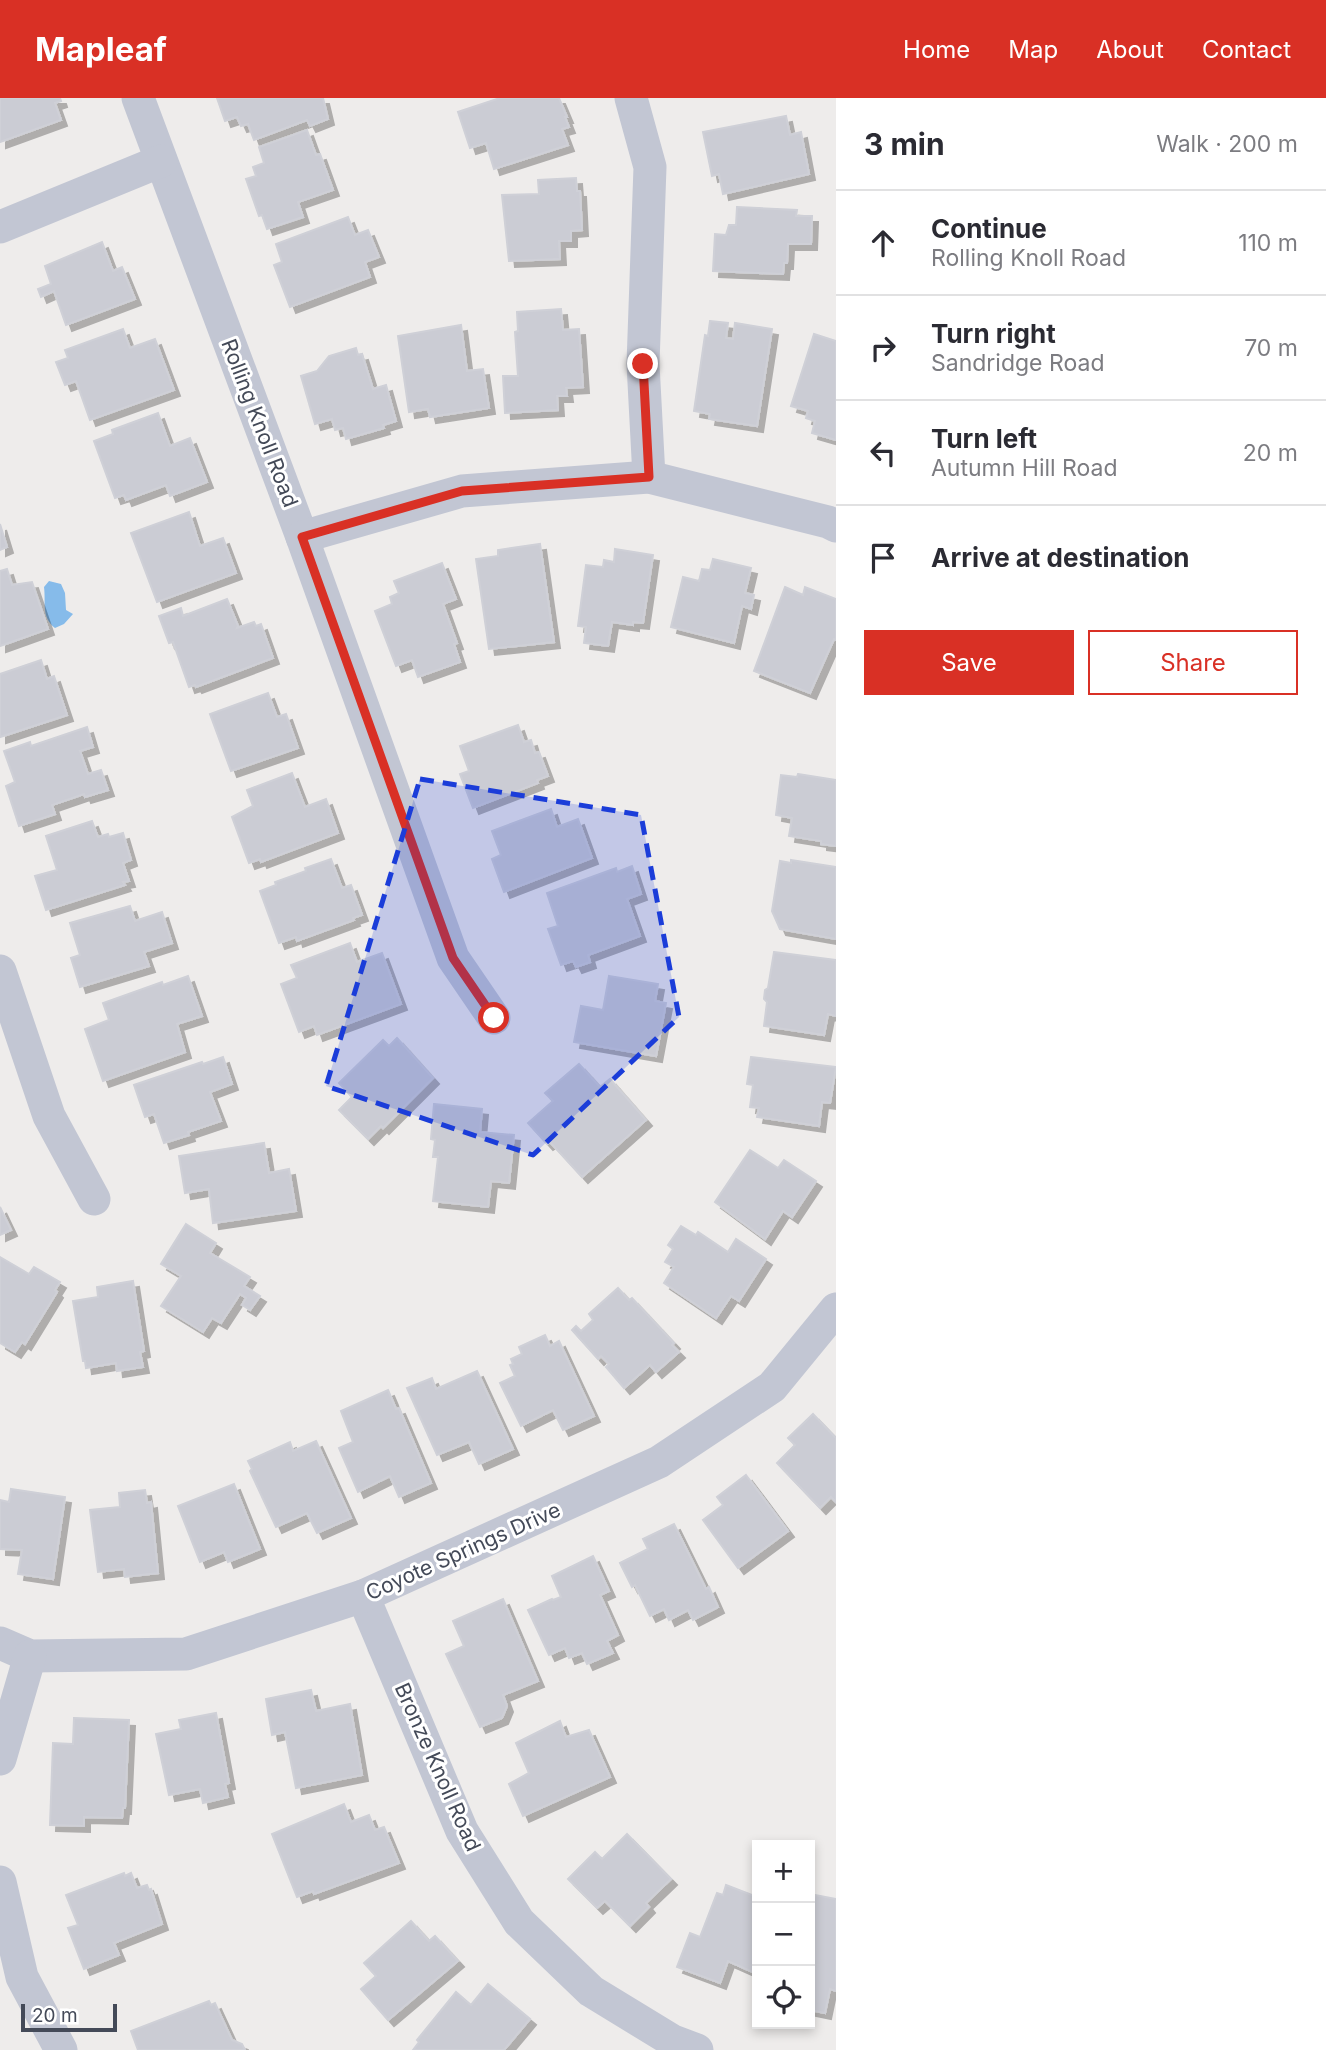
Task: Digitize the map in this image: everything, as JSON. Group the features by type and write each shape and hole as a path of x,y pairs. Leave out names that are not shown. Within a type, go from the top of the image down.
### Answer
{"street":[{"name":"Rolling Knoll Road","path":"138,98 302,537 453,958 494,1018"},
{"path":"631,98 650,167 643,364 649,477"},
{"path":"0,227 161,161"},
{"path":"302,537 462,491 649,477 836,526"},
{"path":"0,971 49,1116 94,1199"},
{"name":"Coyote Springs Drive","path":"15,1649 186,1654 363,1596 659,1462 772,1387 836,1309"},
{"name":"Bronze Knoll Road","path":"363,1596 462,1831 519,1922 591,1991 673,2041 697,2050"},
{"path":"0,1759 15,1649"},
{"path":"0,1882 22,1977 61,2050"}],"highlighted area":[{"path":"420,779 641,815 679,1017 533,1155 326,1086"}],"water":[{"path":"49,581 61,584 65,593 66,610 73,614 64,624 55,628 45,609 44,587"}],"building":[{"path":"0,98 60,98 61,101 55,103 61,120 0,142"},
{"path":"217,98 323,98 328,119 310,126 307,120 254,140 248,124 241,126 237,117 225,121"},
{"path":"500,98 559,98 569,127 562,129 568,145 494,169 486,143 470,148 458,112"},
{"path":"786,116 790,135 801,132 809,174 723,194 719,174 712,176 703,132"},
{"path":"307,130 316,155 320,154 333,190 298,202 303,217 267,229 262,215 259,216 246,179 256,176 253,167 264,163 259,147"},
{"path":"576,178 577,191 580,191 582,230 571,231 571,241 559,241 560,259 509,261 502,195 539,194 538,180"},
{"path":"737,207 797,210 796,216 812,216 811,244 788,244 787,263 784,263 783,274 713,271 715,234 726,235 729,225 736,225"},
{"path":"348,217 355,235 368,230 379,257 365,262 370,277 290,307 274,265 282,262 276,244"},
{"path":"102,242 113,271 122,267 135,299 66,325 54,291 41,297 38,289 51,284 45,266"},
{"path":"561,309 563,330 579,329 583,387 566,388 567,396 557,396 558,410 505,413 503,376 518,376 515,332 518,331 517,312"},
{"path":"710,321 728,323 726,338 733,339 735,323 772,329 757,426 709,419 710,414 694,411 705,335 708,336"},
{"path":"461,325 467,371 483,369 489,408 430,417 428,409 409,412 398,336"},
{"path":"123,329 130,348 155,339 174,390 90,420 76,381 65,385 56,362 68,358 65,350"},
{"path":"814,334 836,341 836,440 812,433 815,421 806,418 808,411 791,406"},
{"path":"356,348 358,355 362,354 373,389 386,385 396,421 383,425 384,428 346,439 343,428 335,430 332,419 315,424 301,376 317,371 329,356"},
{"path":"158,413 170,446 190,438 207,482 170,496 166,485 126,500 124,495 115,498 94,441 113,434 112,430"},
{"path":"189,512 200,546 223,538 236,573 157,602 131,533"},
{"path":"0,524 7,547 0,550"},
{"path":"540,544 554,642 489,649 476,559 498,556 498,550"},
{"path":"615,549 653,555 643,623 633,622 633,625 612,622 608,646 584,643 586,627 578,626 586,565 603,567 604,560 614,562"},
{"path":"713,559 751,568 745,593 754,595 751,609 742,606 734,643 671,627 683,577 699,581 702,569 710,570"},
{"path":"442,563 456,599 443,604 457,643 454,644 460,662 418,677 412,660 396,666 375,611 392,604 390,597 399,593 394,581"},
{"path":"7,569 12,585 32,582 48,629 0,646 0,571"},
{"path":"785,587 803,595 805,587 836,599 836,640 834,639 810,693 754,671"},
{"path":"227,599 237,628 254,622 256,626 261,624 273,658 196,687 189,687 173,642 169,643 159,616 181,608 183,616"},
{"path":"41,660 47,679 54,676 67,715 0,737 0,674"},
{"path":"268,693 277,717 286,714 298,748 231,771 210,714"},
{"path":"518,725 524,742 531,740 535,753 539,752 548,776 537,780 538,783 473,808 460,774 469,771 460,746"},
{"path":"87,727 93,747 80,751 88,774 101,770 108,790 85,797 84,794 52,805 55,814 19,826 6,786 15,782 4,751 30,742 31,746"},
{"path":"292,773 305,807 326,799 338,833 261,862 260,859 249,863 232,817 253,806 247,790"},
{"path":"798,774 836,780 836,846 789,836 792,818 776,815 781,775 797,777"},
{"path":"551,809 557,827 578,819 592,858 504,892 492,859 501,855 492,831"},
{"path":"92,821 98,837 123,833 131,860 123,863 129,881 123,882 125,885 46,910 35,876 57,870 46,836"},
{"path":"331,859 342,888 351,885 362,915 297,941 296,937 279,943 260,891 276,885 275,882 306,871 305,868"},
{"path":"791,860 836,867 836,939 780,929 772,911 780,861 791,863"},
{"path":"632,866 641,894 627,899 640,936 588,955 590,962 576,967 573,961 561,965 548,929 558,926 547,893 616,868 617,872"},
{"path":"130,906 135,921 162,912 172,943 144,952 149,966 80,987 71,958 80,955 70,923"},
{"path":"350,943 357,962 382,953 401,1004 317,1035 314,1026 299,1032 281,984 297,978 291,965"},
{"path":"774,952 836,960 836,1016 828,1014 824,1035 764,1026 767,1002 764,999 765,990 768,988"},
{"path":"188,976 202,1016 177,1024 185,1052 103,1081 85,1029 109,1020 103,1003 162,982 163,985"},
{"path":"609,976 658,984 655,1001 666,1003 656,1056 574,1042 581,1006 603,1010"},
{"path":"397,1038 433,1078 383,1128 381,1126 368,1139 339,1110 352,1097 339,1083 383,1040 389,1046"},
{"path":"223,1057 232,1084 210,1092 221,1121 164,1143 154,1114 145,1117 134,1085"},
{"path":"751,1057 836,1067 830,1103 822,1102 819,1126 757,1117 759,1108 750,1107 753,1085 747,1084"},
{"path":"579,1064 600,1087 610,1079 646,1120 582,1177 550,1142 547,1144 528,1123 553,1101 545,1093"},
{"path":"434,1104 482,1109 480,1132 514,1135 509,1183 491,1181 488,1207 433,1201 438,1157 433,1157 435,1140 431,1139"},
{"path":"264,1143 269,1173 289,1169 296,1211 213,1223 209,1189 185,1193 179,1156"},
{"path":"750,1150 778,1168 784,1160 816,1181 792,1217 783,1211 765,1239 715,1202"},
{"path":"0,1207 11,1230 0,1235"},
{"path":"186,1224 216,1243 210,1253 250,1277 244,1286 260,1296 250,1310 242,1305 246,1298 240,1294 221,1323 212,1318 203,1332 161,1306 181,1276 161,1264"},
{"path":"681,1226 696,1235 698,1232 728,1252 736,1239 766,1259 739,1301 731,1296 716,1318 664,1283 674,1267 665,1262 673,1249 668,1245"},
{"path":"0,1257 29,1274 34,1267 60,1282 55,1290 57,1292 25,1344 22,1342 15,1352 0,1343"},
{"path":"133,1281 144,1351 140,1352 143,1367 117,1371 116,1363 86,1368 73,1301 98,1297 97,1287"},
{"path":"618,1288 629,1300 632,1298 674,1343 672,1345 679,1352 656,1372 650,1365 624,1388 606,1367 609,1364 601,1356 598,1359 572,1330 576,1326 581,1331 593,1320 589,1314"},
{"path":"545,1335 550,1346 559,1341 594,1416 563,1430 553,1410 521,1426 500,1383 515,1376 510,1365 513,1364 511,1359 522,1354 519,1347"},
{"path":"477,1371 513,1449 479,1464 469,1442 437,1455 407,1388 432,1378 436,1389"},
{"path":"388,1390 396,1409 399,1408 431,1483 399,1497 390,1476 358,1492 339,1448 353,1442 341,1411"},
{"path":"813,1414 836,1438 836,1502 831,1497 820,1508 777,1463 795,1445 788,1438"},
{"path":"316,1441 351,1518 317,1533 307,1513 276,1527 248,1461 290,1442 293,1451"},
{"path":"746,1475 788,1531 738,1568 703,1520 723,1505 717,1497"},
{"path":"234,1484 260,1549 228,1562 224,1552 200,1562 178,1506"},
{"path":"11,1489 65,1497 53,1579 18,1574 22,1550 0,1549 0,1500 9,1502"},
{"path":"145,1490 147,1503 151,1502 158,1573 125,1577 124,1569 98,1572 90,1510 120,1507 119,1493"},
{"path":"674,1524 706,1589 709,1587 718,1607 693,1620 688,1610 669,1620 664,1609 650,1616 635,1585 632,1587 620,1563 648,1549 643,1539"},
{"path":"593,1556 609,1591 600,1595 618,1635 607,1641 613,1653 587,1664 582,1653 569,1658 565,1648 549,1655 528,1610 561,1597 552,1576"},
{"path":"503,1599 538,1681 503,1695 507,1706 502,1718 480,1727 446,1654 464,1646 453,1621"},
{"path":"311,1690 316,1711 350,1704 362,1775 296,1788 285,1732 272,1735 266,1699"},
{"path":"216,1713 229,1783 225,1784 228,1797 203,1803 200,1789 169,1795 156,1734 181,1729 179,1720"},
{"path":"74,1718 129,1720 125,1808 122,1818 84,1817 84,1826 50,1825 53,1743 73,1744"},
{"path":"560,1721 566,1737 589,1730 610,1777 523,1816 509,1784 529,1773 516,1743"},
{"path":"344,1804 351,1822 369,1815 375,1830 384,1827 399,1863 314,1894 313,1891 297,1897 272,1834"},
{"path":"627,1834 671,1879 646,1903 649,1907 630,1926 605,1901 597,1908 568,1879 595,1852 602,1859"},
{"path":"124,1873 125,1876 131,1873 137,1888 147,1885 149,1890 151,1889 162,1924 114,1943 119,1955 84,1969 68,1928 78,1925 66,1895"},
{"path":"726,1885 752,1895 752,1972 728,1961 720,1983 677,1967 690,1933 700,1937 717,1893 723,1895"},
{"path":"815,1895 836,1899 836,1991 830,1989 825,2013 815,2011"},
{"path":"411,1921 429,1941 435,1936 458,1961 388,2020 361,1989 376,1976 364,1963"},
{"path":"488,1984 530,2019 504,2050 413,2050 419,2042 417,2040 456,1992 471,2005"},
{"path":"209,2001 211,2005 215,2003 232,2040 242,2044 245,2050 138,2050 131,2031"}],"route":[{"path":"494,1018 453,958 302,537 462,491 649,477 643,364"}]}
